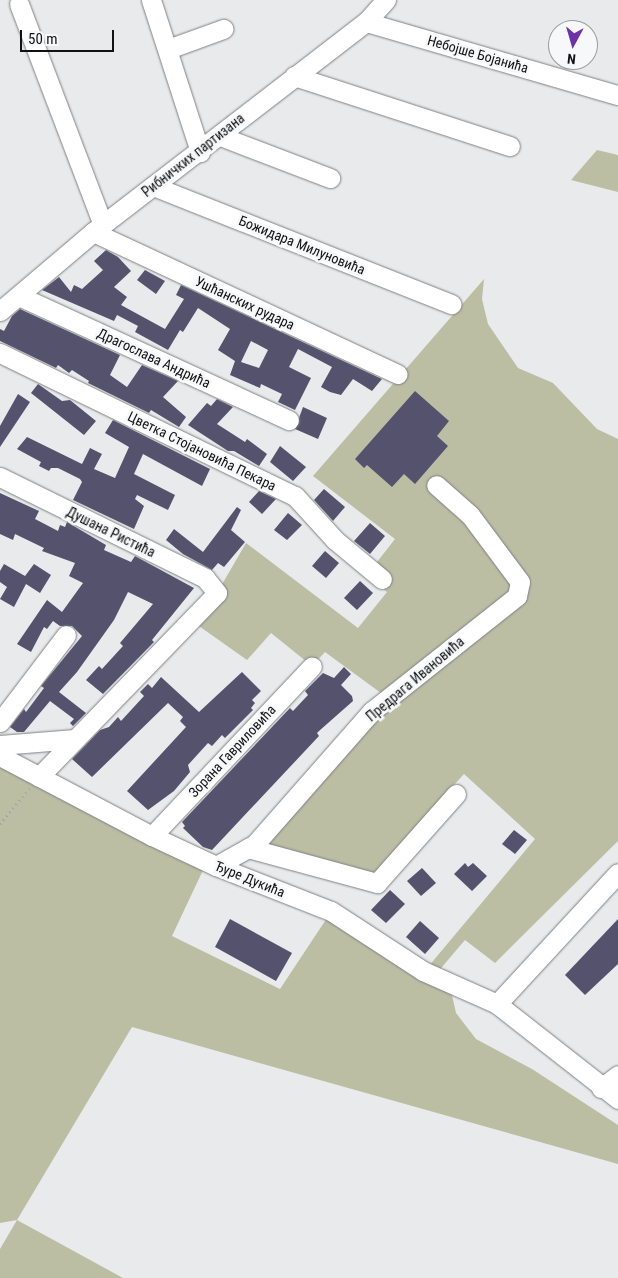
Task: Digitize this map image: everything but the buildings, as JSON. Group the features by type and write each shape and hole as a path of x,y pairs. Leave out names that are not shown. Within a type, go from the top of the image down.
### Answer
{"street":[{"path":"151,0 200,152"},
{"name":"Рибничких партизана","path":"0,312 98,229 366,22 386,0"},
{"path":"19,4 98,229"},
{"name":"Небојше Бојанића","path":"366,22 618,95"},
{"path":"168,49 223,29"},
{"path":"294,76 510,146"},
{"path":"220,136 330,178"},
{"name":"Божидара Милуновића","path":"154,186 451,304"},
{"name":"Ушћанских рудара","path":"98,229 398,374"},
{"name":"Драгослава Андрића","path":"19,296 289,420"},
{"name":"Цветка Стојановића Пекара","path":"0,353 295,496 335,540 382,580"},
{"name":"Душана Ристића","path":"0,478 205,578 217,594 75,739"},
{"name":"Предрага Ивановића","path":"216,866 256,844 372,711 516,596 520,590 520,582 470,515 436,486"},
{"path":"0,722 66,635"},
{"name":"Зорана Гавриловића","path":"152,836 312,666"},
{"path":"0,745 75,739"},
{"path":"39,777 75,739"},
{"name":"Ђуре Дукића","path":"0,756 152,836 216,866 331,911 365,930 417,967 497,1004 618,1099"},
{"path":"248,848 377,884 456,794"},
{"path":"497,1004 618,873"},
{"path":"602,1088 618,1075"}],"path":[{"path":"0,824 39,777"}],"green space":[{"path":"597,150 618,155 618,192 571,180"},
{"path":"484,279 482,299 488,324 518,368 553,383 597,429 618,439 618,841 495,963 465,940 436,974 428,967 535,839 464,774 371,877 255,844 385,696 325,652 312,666 271,633 247,660 189,619 217,593 246,543 358,628 387,592 366,576 395,539 313,476"},
{"path":"0,756 204,868 172,936 280,989 327,918 451,991 456,1013 476,1039 532,1069 618,1125 618,1164 132,1027 17,1220 0,1223"},
{"path":"17,1220 123,1278 0,1278 0,1249"}]}
